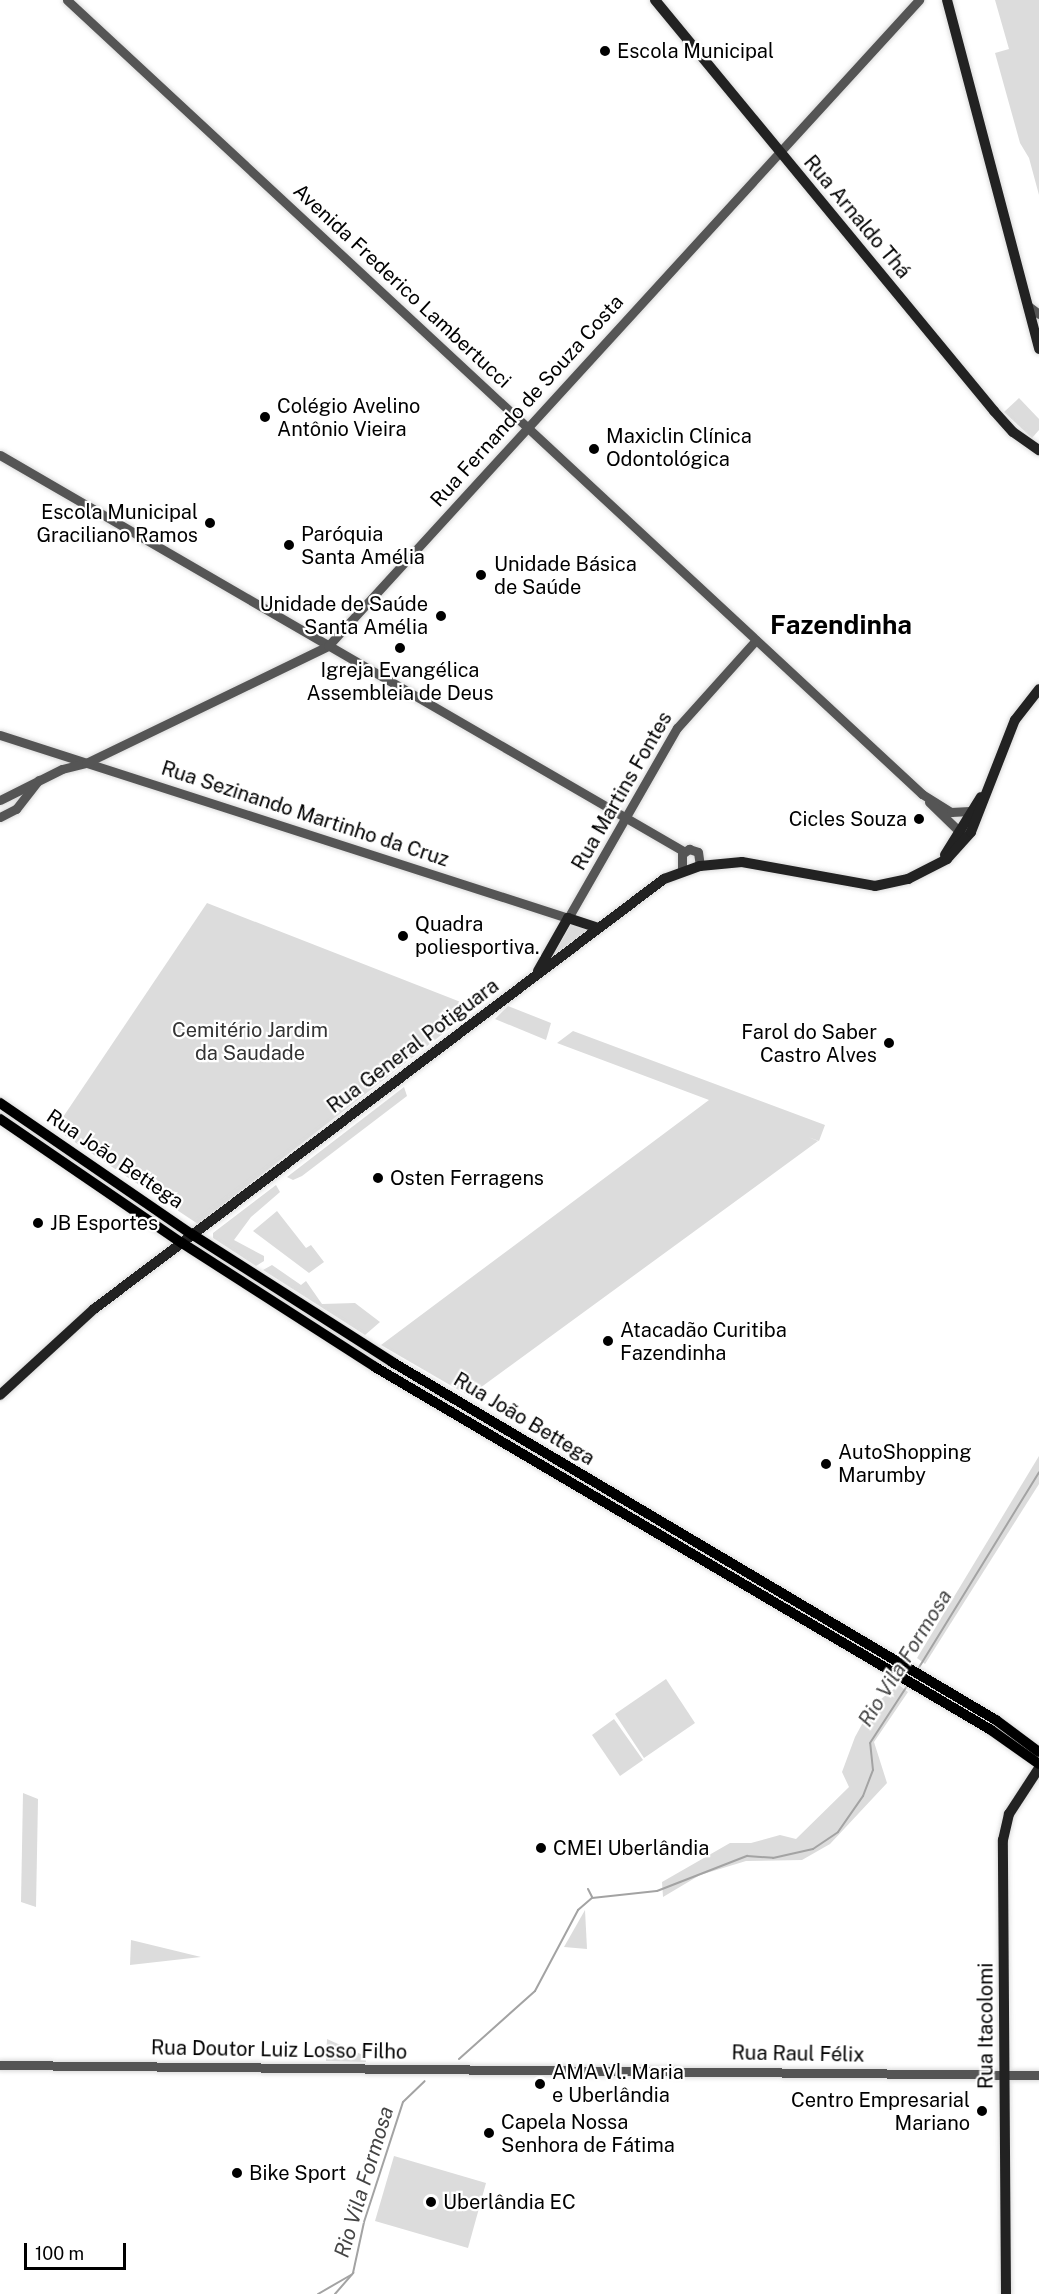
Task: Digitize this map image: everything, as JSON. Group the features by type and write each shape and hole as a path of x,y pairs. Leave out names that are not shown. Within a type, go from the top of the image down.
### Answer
{"main road":[{"name":"Rua Arnaldo Thá","path":"655,0 1000,418 1039,450"},
{"path":"947,0 1027,305 1037,333 1039,348"},
{"name":"Rua General Potiguara","path":"0,1395 84,1318 657,884 682,870 700,866 751,863 875,886 908,879 930,868 961,846 1015,720 1039,689"},
{"name":"Rua General Potiguara","path":"930,868 973,816"},
{"name":"Rua Sezinando Martinho da Cruz","path":"568,918 598,928"},
{"name":"Rua Martins Fontes","path":"536,975 568,918"},
{"name":"Rua João Bettega","path":"0,1103 194,1235 406,1371 649,1514 770,1592 912,1677 1004,1738 1039,1766"},
{"name":"Rua João Bettega","path":"0,1119 182,1243 399,1382 641,1525 770,1592"},
{"path":"386,1374 392,1362"},
{"path":"399,1382 406,1371"},
{"path":"641,1525 649,1514"},
{"name":"Rua João Bettega","path":"912,1677 1012,1730 1039,1752"},
{"name":"Rua Itacolomi","path":"1006,2294 1003,1840 1009,1814 1039,1766"}],"street":[{"name":"Avenida Frederico Lambertucci","path":"68,0 922,794 945,822 960,832"},
{"name":"Rua Fernando de Souza Costa","path":"0,800 41,778 86,763 328,646 919,0"},
{"path":"1027,305 1039,314"},
{"path":"0,455 684,851 689,849 698,852 700,866"},
{"name":"Rua Martins Fontes","path":"568,918 682,721 756,640"},
{"name":"Rua Sezinando Martinho da Cruz","path":"0,735 568,918"},
{"path":"0,817 22,803 41,778"},
{"name":"Avenida Frederico Lambertucci","path":"922,794 951,812 973,816"},
{"path":"682,870 684,851"},
{"name":"Rua Doutor Luiz Losso Filho","path":"0,2065 557,2070"},
{"name":"Rua Raul Félix","path":"557,2070 1039,2075"}],"green space":[{"path":"995,0 1039,0 1039,195 1029,158 1020,143 995,53 1009,49"},
{"path":"1019,398 1039,419 1039,430 1032,438 1004,412"},
{"name":"Cemitério Jardim da Saudade","path":"207,903 476,1008 198,1224 55,1129"},
{"path":"571,924 588,930 553,956"},
{"path":"508,1006 551,1023 546,1040 495,1019"},
{"path":"573,1031 825,1125 819,1141 808,1137 818,1141 469,1396 381,1345 709,1100 557,1043"},
{"path":"404,1087 407,1096 302,1176 293,1180 287,1177"},
{"path":"276,1185 280,1192 251,1217 234,1240 264,1256 264,1261 256,1266 213,1238 213,1233"},
{"path":"277,1211 306,1248 311,1245 324,1262 309,1273 253,1231"},
{"path":"272,1265 301,1285 306,1281 322,1304 355,1303 380,1322 365,1335 263,1270"},
{"path":"1039,1456 1039,1484 925,1664 917,1658"},
{"path":"666,1679 695,1723 644,1758 615,1714"},
{"path":"899,1685 908,1692 874,1742 887,1783 830,1844 802,1860 746,1861 700,1875 663,1897 662,1882 730,1843 751,1843 780,1835 796,1839 849,1787 842,1772 855,1737 872,1706"},
{"path":"614,1719 643,1760 620,1776 592,1735"},
{"path":"23,1793 38,1799 36,1907 21,1902"},
{"path":"585,1910 587,1949 564,1947"},
{"path":"131,1940 201,1957 130,1965"},
{"path":"327,2039 365,2056 366,2062 326,2061"},
{"name":"Uberlândia EC","path":"394,2156 486,2183 468,2248 375,2221"}],"waterway":[{"name":"Rio Vila Formosa","path":"918,1669 1039,1472"},
{"name":"Rio Vila Formosa","path":"459,2059 535,1991 578,1910 592,1898 657,1891 747,1856 773,1858 813,1849 838,1832 863,1796 873,1770 870,1743 907,1686"},
{"path":"588,1889 592,1897"},
{"name":"Rio Vila Formosa","path":"335,2294 353,2273 364,2222 403,2102 425,2081"},
{"path":"318,2294 352,2274"}],"place":[{"name":"Escola Municipal","path":"605,51"},
{"name":"Colégio Avelino Antônio Vieira","path":"265,417"},
{"name":"Maxiclin Clínica Odontológica","path":"594,449"},
{"name":"Escola Municipal Graciliano Ramos","path":"210,523"},
{"name":"Paróquia Santa Amélia","path":"289,545"},
{"name":"Unidade Básica de Saúde","path":"481,575"},
{"name":"Unidade de Saúde Santa Amélia","path":"441,616"},
{"name":"Igreja Evangélica Assembleia de Deus","path":"400,648"},
{"name":"Cicles Souza","path":"919,819"},
{"name":"Quadra poliesportiva.","path":"403,936"},
{"name":"Farol do Saber Castro Alves","path":"889,1043"},
{"name":"Osten Ferragens","path":"378,1178"},
{"name":"JB Esportes","path":"38,1223"},
{"name":"Atacadão Curitiba Fazendinha","path":"608,1341"},
{"name":"AutoShopping Marumby","path":"826,1464"},
{"name":"CMEI Uberlândia","path":"541,1848"},
{"name":"AMA Vl. Maria e Uberlândia","path":"540,2084"},
{"name":"Centro Empresarial Mariano","path":"982,2111"},
{"name":"Capela Nossa Senhora de Fátima","path":"489,2133"},
{"name":"Bike Sport","path":"237,2173"},
{"name":"Uberlândia EC","path":"431,2202"}],"district":[{"name":"Fazendinha","path":"841,625"}]}
